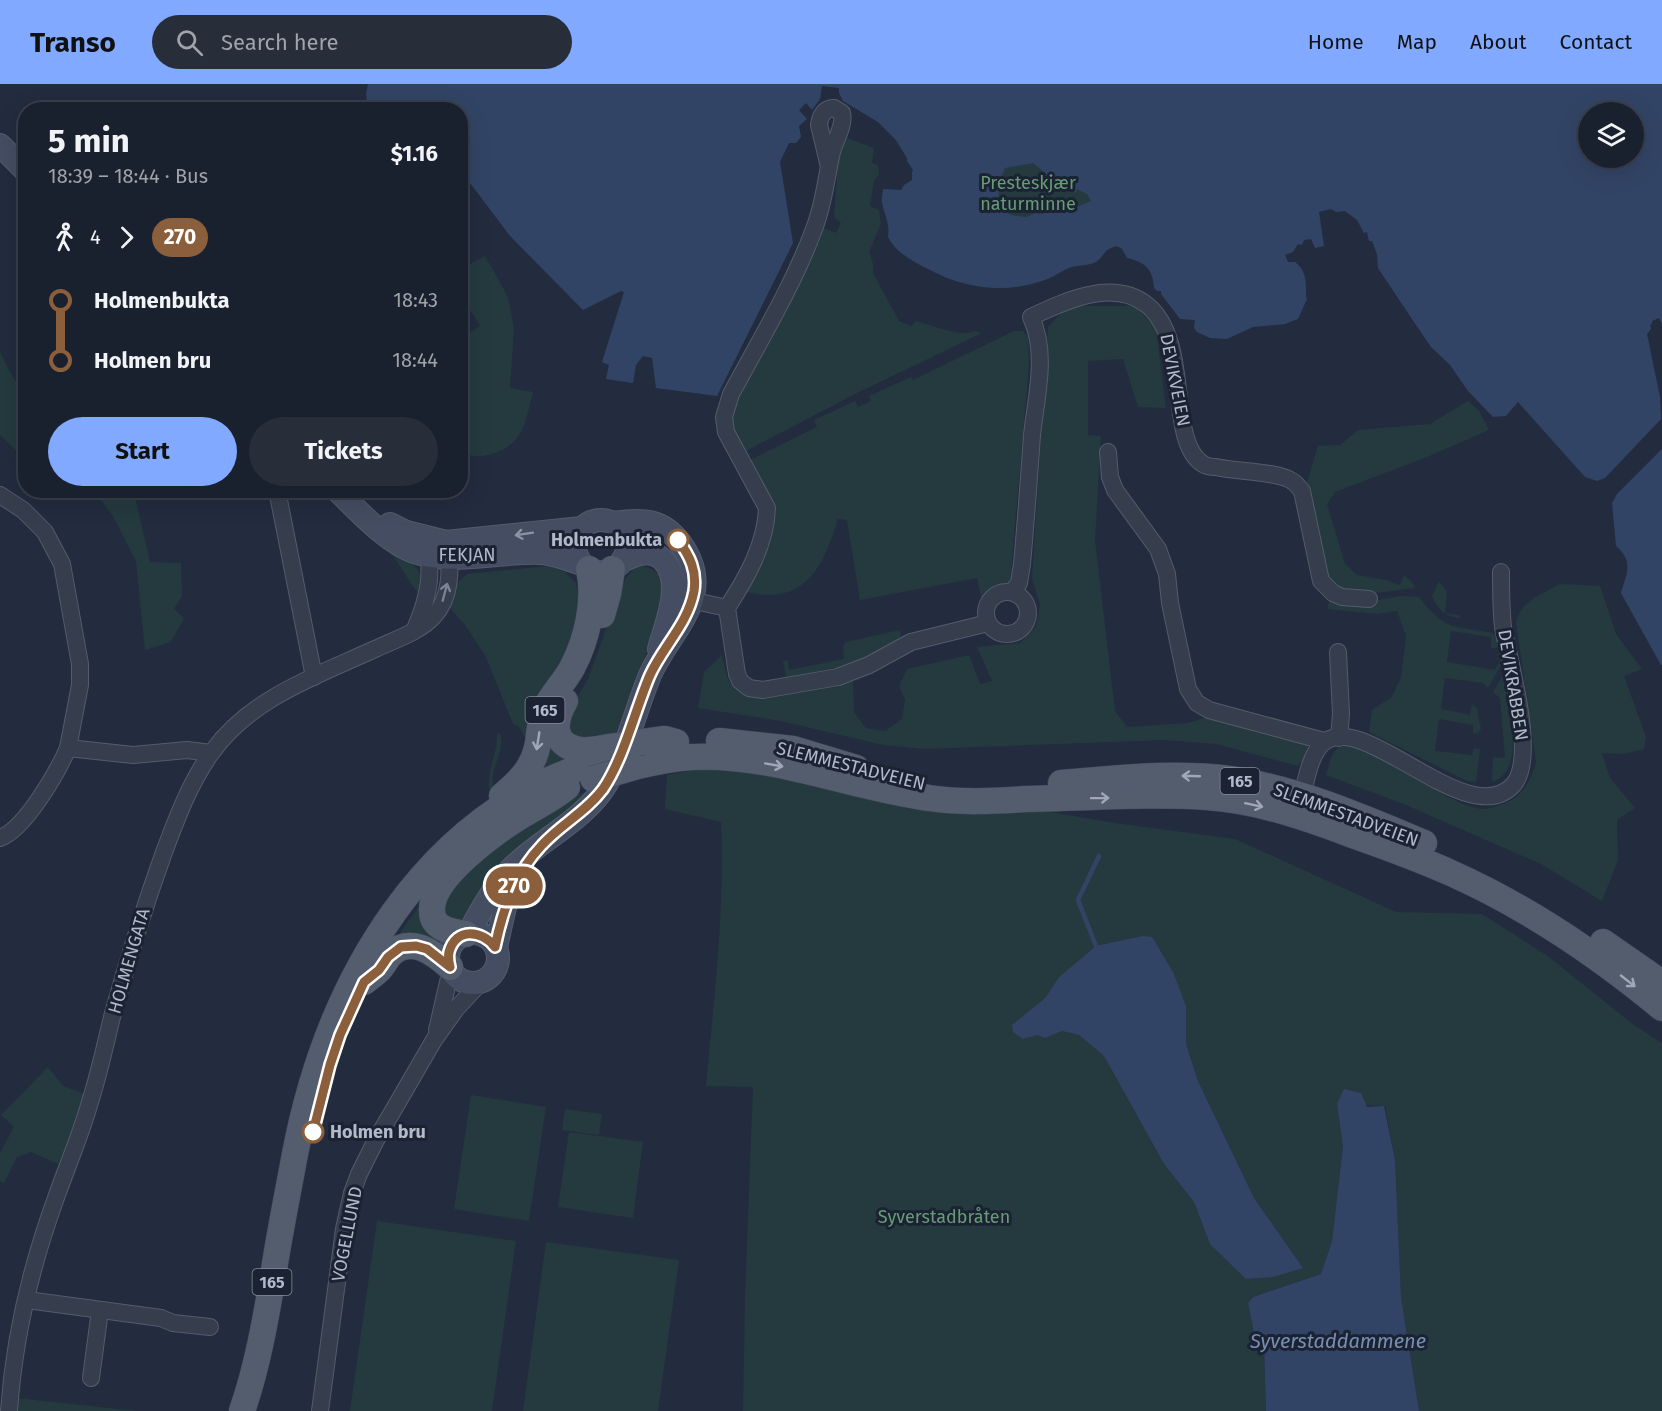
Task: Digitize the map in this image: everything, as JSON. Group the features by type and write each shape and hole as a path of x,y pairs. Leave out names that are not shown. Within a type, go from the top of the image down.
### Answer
{"main road":[{"path":"0,145 18,163"},
{"name":"FEKJAN","path":"345,498 386,535 420,554 582,528"},
{"name":"FEKJAN","path":"355,498 391,524 466,559 543,553 601,566"},
{"path":"468,934 497,887 512,869 589,805 605,786 656,665 685,619 682,598 665,561 649,553 637,554 601,566 577,557 575,542 582,528 597,520 613,523 643,520 665,528 684,548 693,566 694,589 682,598"},
{"path":"601,566 626,553 627,544 624,535 613,523"},
{"name":"165","path":"601,566 608,594 585,666 562,707 556,724 559,738 572,748 586,750 601,762"},
{"name":"165","path":"467,833 486,808 521,780 533,761 544,711 572,668 583,641 591,607 592,584 601,566"},
{"name":"SLEMMESTADVEIEN","path":"242,1411 262,1337 295,1151 313,1077 336,1012 374,941 402,900 434,863 467,833 521,794 560,775 601,762 639,754 676,742 732,741 793,749 890,778 939,787 987,788 1183,775 1241,781 1270,787 1299,806 1478,886 1525,911 1588,951 1662,1008"},
{"name":"SLEMMESTADVEIEN","path":"639,754 671,759 695,757 738,760 809,772 932,799 1006,800 1171,796 1210,797 1299,806 1416,840 1492,876 1600,940 1662,983"},
{"name":"SLEMMESTADVEIEN","path":"251,1411 272,1340 322,1092 340,1035 364,982 390,937 418,899 455,858 514,811 554,790 567,787 601,762"},
{"name":"165","path":"468,934 450,931 438,925 434,920 431,909 438,889 456,868 500,830 555,797 567,787"},
{"path":"495,947 509,895 542,844"},
{"path":"468,934 480,934 489,939 495,947 498,959 496,967 491,975 481,982 469,983 459,978 450,968 448,954 455,941 468,934"},
{"name":"165","path":"364,982 401,947 416,946 427,949 450,968"}],"street":[{"path":"829,167 819,213 800,264 731,394 724,417 726,432 767,508 763,534 745,581 727,608 740,681 749,688 763,690 838,677 869,665 911,642 988,623"},
{"name":"DEVIKVEIEN","path":"1012,592 1019,583 1022,564 1037,399 1038,333 1031,317 1066,302 1096,294 1121,293 1138,298 1152,309 1163,324 1172,345 1185,434 1191,451 1203,465 1282,476 1293,481 1302,491 1321,581 1333,593 1342,597 1369,599"},
{"name":"DEVIKRABBEN","path":"1108,452 1110,477 1114,490 1158,549 1167,574 1170,603 1188,689 1197,703 1209,710 1332,739 1366,743 1449,787 1484,797 1494,796 1513,785 1519,775 1523,741 1520,713 1503,625 1501,572"},
{"path":"0,495 23,510 45,532 62,564 80,664 80,685 68,748 59,768 21,823 6,836 0,838"},
{"path":"279,498 314,677"},
{"name":"HOLMENGATA","path":"9,1411 17,1347 42,1239 90,1103 112,1017 148,897 180,810 211,753 251,711 314,677 414,630 424,608 429,580 441,549"},
{"path":"1012,592 1018,595 1027,606 1028,613 1024,627 1018,631 1004,634 992,629 988,623 986,610 992,598 998,594 1012,592"},
{"path":"682,598 727,608"},
{"path":"1299,806 1313,757 1332,739 1341,714 1338,652"},
{"path":"68,748 133,755 187,750 211,753"},
{"name":"VOGELLUND","path":"434,1040 450,968"},
{"name":"VOGELLUND","path":"320,1411 344,1229 352,1193 376,1140 434,1040 456,1009 481,982"},
{"path":"27,1300 210,1327"},
{"path":"91,1378 100,1310"}],"green space":[{"path":"844,137 874,148 872,163 878,165 879,175 874,181 870,206 879,210 881,224 869,252 873,273 899,321 911,326 916,321 954,332 982,333 855,394 744,452 732,424 733,401 824,228 836,233 841,223 834,217 839,149"},
{"name":"Presteskjær naturminne","path":"1005,161 1036,162 1083,187 1118,224 995,228 996,190"},
{"path":"485,256 508,297 514,328 510,388 533,392 522,431 517,438 502,450 479,456 468,454 468,334 480,326 468,306 468,265"},
{"path":"1068,306 1135,306 1156,328 1166,408 1138,407 1123,359 1088,361 1088,435 1101,436 1095,540 1115,711 1127,727 1188,723 1208,717 1307,745 1310,751 1298,766 1216,744 1165,740 925,749 883,745 781,721 698,708 704,672 722,655 730,683 739,691 755,696 853,681 854,712 866,728 885,731 902,719 905,700 899,686 907,669 969,655 980,684 992,681 977,647 1020,643 1036,627 1040,605 1032,578 1048,327"},
{"path":"1014,331 1023,331 1028,337 1029,365 1010,582 991,588 982,601 977,578 860,600 847,520 838,519 826,553 818,567 798,588 767,595 746,592 770,535 750,460 817,427 814,420 855,401 858,407 871,401 869,396 911,377 913,380"},
{"path":"0,352 18,384 18,452 0,435"},
{"path":"1468,401 1479,411 1489,430 1427,457 1335,492 1327,504 1345,564 1357,575 1400,585 1404,575 1415,588 1367,594 1331,587 1306,486 1318,446 1340,445 1358,430 1430,424"},
{"path":"99,498 135,498 150,562 181,563 182,596 174,609 184,618 171,642 145,650 136,561 113,516"},
{"path":"388,550 415,566 421,579 422,597 413,587"},
{"path":"549,566 565,572 576,583 579,600 576,634 530,736 524,736 519,726 513,724 486,657 465,625 449,607 459,581 467,574"},
{"path":"642,566 658,573 663,583 663,594 660,612 637,681 616,735 578,737 568,730 569,711 588,679 623,582 634,568"},
{"path":"1439,581 1447,592 1445,613 1460,615 1459,618 1446,614 1440,609 1432,596"},
{"path":"1560,584 1600,586 1616,634 1642,669 1624,676 1646,737 1644,749 1624,754 1602,753 1610,778 1635,808 1617,820 1618,860 1602,901 1541,864 1406,805 1326,775 1334,752 1340,747 1353,746 1370,751 1430,787 1470,806 1487,809 1514,799 1528,783 1536,762 1516,622 1527,603"},
{"path":"1401,596 1419,597 1436,616 1451,625 1493,633 1497,637 1499,644 1497,648 1491,648 1491,637 1451,631 1447,662 1495,670 1498,664 1501,665 1488,688 1483,683 1445,678 1441,709 1470,715 1472,704 1477,708 1481,729 1477,734 1473,733 1473,725 1439,719 1435,751 1472,755 1474,748 1480,749 1476,782 1467,781 1369,732 1372,710 1392,697 1401,677 1406,636 1397,611 1378,614 1327,609 1330,597 1362,603"},
{"path":"900,630 901,637 865,661 786,677 783,661 788,660 789,670 844,659 843,646 846,642"},
{"path":"1503,675 1511,718 1513,750 1510,764 1503,775 1492,782 1493,757 1505,758 1500,698 1493,692"},
{"path":"500,733 501,747 493,774 494,788 491,790 489,789 490,775 497,734"},
{"path":"546,736 576,760 534,773"},
{"name":"Syverstadbråten","path":"711,767 1014,806 1115,823 1235,839 1396,912 1482,914 1549,957 1635,1026 1662,1043 1662,1411 1419,1411 1401,1297 1395,1160 1385,1106 1337,1104 1343,1146 1332,1241 1321,1274 1253,1297 1248,1303 1254,1333 1264,1345 1266,1411 743,1411 753,1087 706,1086 720,921 721,822 665,809 667,775","holes":["1096,946 1186,1006 1186,1044 1198,1081 1254,1198 1303,1268 1210,1244 1194,1202 1164,1164 1104,1056 1079,1035 1062,1031 1045,1038 1012,1025 1045,998 1059,977"]},
{"path":"585,792 465,918 452,919 442,911 455,877 551,807"},
{"path":"421,903 443,940 441,945 393,943"},
{"path":"48,1067 63,1086 85,1094 77,1125 58,1164 31,1152 17,1157 4,1183 0,1181 0,1153 14,1127 1,1115"},
{"path":"471,1095 546,1107 529,1221 454,1209"},
{"path":"565,1109 602,1114 599,1135 562,1130"},
{"path":"569,1132 643,1142 633,1218 558,1207"},
{"path":"377,1221 516,1241 492,1411 350,1411"},
{"path":"546,1242 679,1260 658,1411 523,1411"},
{"path":"16,1398 137,1411 15,1411"}],"water":[{"path":"368,84 1662,84 1662,324 1659,318 1652,321 1651,329 1647,334 1660,397 1661,419 1605,478 1597,481 1585,477 1518,402 1506,416 1493,417 1468,391 1450,365 1431,347 1378,268 1377,254 1372,241 1369,241 1367,232 1364,233 1357,220 1345,211 1336,212 1331,209 1319,212 1324,246 1315,248 1311,239 1304,240 1302,245 1298,244 1293,252 1285,255 1288,262 1295,262 1302,269 1305,278 1307,299 1298,319 1285,324 1253,327 1227,339 1210,338 1197,332 1194,328 1195,320 1180,319 1161,291 1154,288 1152,276 1147,267 1127,258 1122,249 1117,246 1106,251 1093,263 1069,268 1045,280 1030,284 1001,288 957,282 918,264 891,243 882,201 883,189 901,190 912,180 913,170 895,139 878,122 843,101 839,88 822,86 820,99 812,110 806,103 799,110 807,119 799,126 801,137 796,143 789,143 780,162 793,243 717,396 656,388 652,358 643,356 636,365 633,383 606,379 609,365 602,362 624,292 621,291 583,310 510,236 468,180 468,102 367,102 366,94","holes":["1033,163 1050,177 1068,184 1071,191 1076,192 1077,189 1087,194 1091,201 1076,207 1063,206 1026,217 1003,212 999,201 999,190 1005,168"]},
{"path":"1662,449 1661,665 1621,593 1628,568 1625,557 1616,546 1612,503 1617,494"},
{"name":"Syverstaddammene","path":"1143,936 1152,937 1173,972 1186,1006 1186,1044 1198,1081 1254,1198 1303,1268 1273,1277 1246,1279 1210,1244 1194,1202 1164,1164 1104,1056 1079,1035 1062,1031 1045,1038 1037,1035 1023,1039 1013,1032 1012,1025 1045,998 1059,977 1096,946"},
{"name":"Syverstaddammene","path":"1344,1089 1361,1093 1367,1107 1384,1106 1395,1160 1401,1297 1419,1411 1266,1411 1264,1345 1254,1333 1248,1303 1253,1297 1321,1274 1332,1241 1343,1146 1337,1104"}],"waterway":[{"path":"1096,946 1078,900 1099,856"}],"bus line":[{"name":"270","path":"313,1132 322,1092 340,1035 364,982 401,947 416,946 427,949 450,967 448,954 455,941 466,934 480,934 489,939 495,947 509,895 521,874 542,844 589,805 605,786 616,764 651,674 685,619 692,601 695,576 693,566 678,540"}],"place":[{"name":"Holmenbukta","path":"678,540"},
{"name":"Holmen bru","path":"313,1132"}]}
